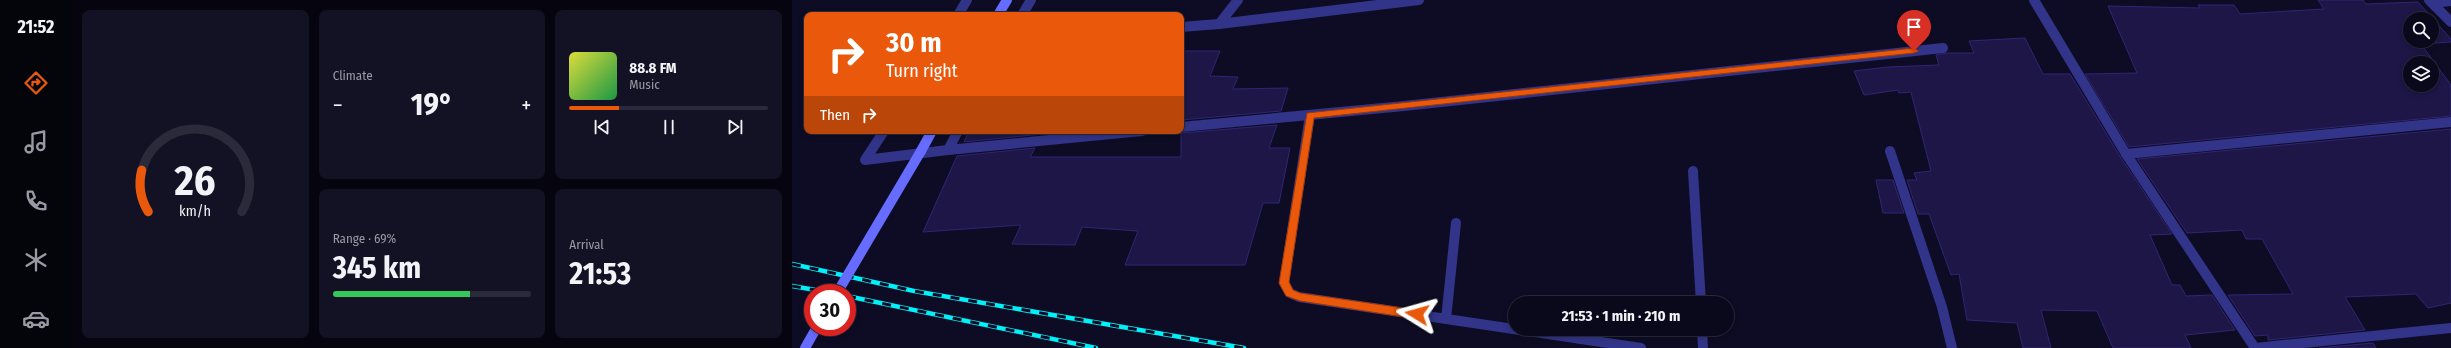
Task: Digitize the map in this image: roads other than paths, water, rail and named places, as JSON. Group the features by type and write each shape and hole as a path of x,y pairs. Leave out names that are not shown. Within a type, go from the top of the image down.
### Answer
{"street":[{"path":"960,12 967,0"},
{"path":"1000,12 1007,0"},
{"path":"1024,12 1031,0"},
{"path":"1219,24 1238,0"},
{"path":"1184,27 1219,24 1419,0"},
{"path":"2034,0 2126,154 2255,348 2451,328"},
{"path":"2431,2 2451,1"},
{"path":"2431,2 2451,22"},
{"path":"1184,127 1310,115 1943,48"},
{"path":"1310,115 1284,283 1290,293 1300,297 1641,348"},
{"path":"2126,154 2451,122"},
{"path":"882,134 865,160 948,150 1111,134"},
{"path":"842,284 930,134"},
{"path":"948,150 956,134"},
{"path":"1890,152 1942,307 1952,348"},
{"path":"1693,171 1701,296"},
{"path":"1446,319 1456,223"},
{"path":"805,348 812,336"},
{"path":"1702,336 1703,348"}],"railway":[{"path":"792,264 914,291 1244,348"},
{"path":"792,286 804,288"},
{"path":"856,298 1096,348"}]}
